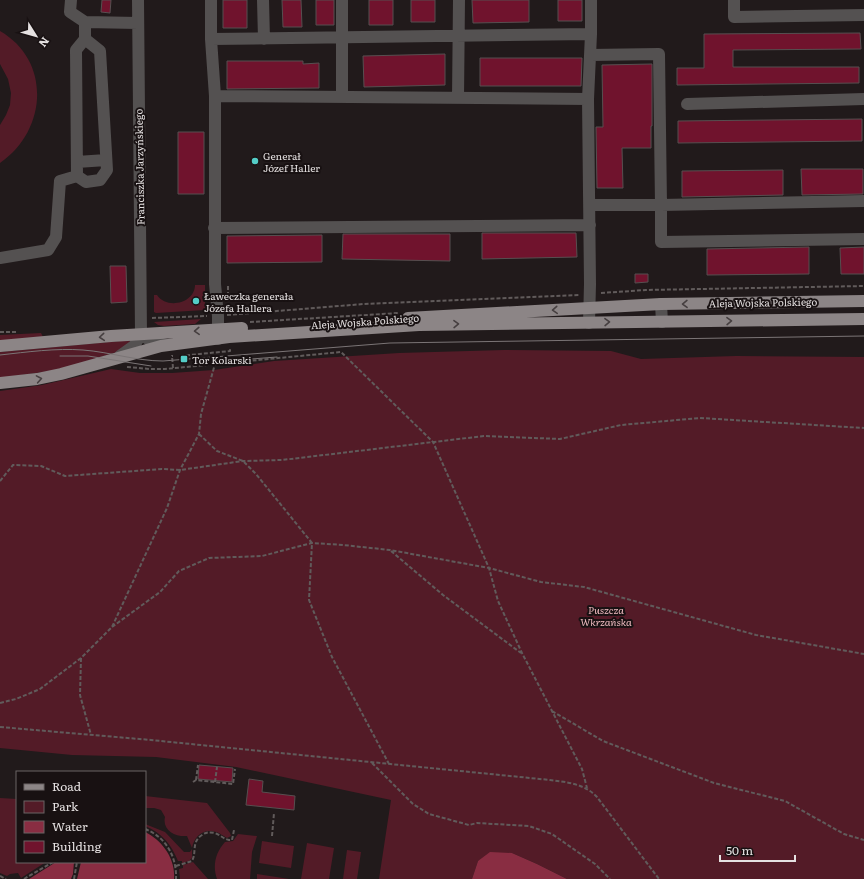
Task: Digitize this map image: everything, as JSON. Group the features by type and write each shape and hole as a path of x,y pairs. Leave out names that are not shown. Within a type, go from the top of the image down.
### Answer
{"main road":[{"name":"Aleja Wojska Polskiego","path":"0,384 46,378 166,345 218,334 485,313 661,304 864,301"},
{"name":"Aleja Wojska Polskiego","path":"0,346 141,334 218,334 337,330 419,325 864,319"}],"street":[{"path":"71,0 70,12 85,22 138,23"},
{"name":"Franciszka Jarzyńskiego","path":"138,0 141,334"},
{"path":"211,0 211,39 214,96 215,284 218,334"},
{"path":"263,0 264,39"},
{"path":"342,0 342,97"},
{"path":"458,98 459,0"},
{"path":"589,323 590,205 588,99 591,0"},
{"path":"734,0 734,17 864,15"},
{"path":"77,176 76,50 85,39 85,22"},
{"path":"211,39 591,34"},
{"path":"77,176 86,182 100,180 107,170 100,51 85,39"},
{"path":"590,54 659,54 662,205 661,242 864,239"},
{"path":"214,96 588,99"},
{"path":"687,104 864,99"},
{"path":"77,162 106,160"},
{"path":"0,258 48,250 56,237 60,181 77,176"},
{"path":"590,205 864,201"},
{"path":"214,228 590,225"},
{"path":"661,304 662,322"},
{"name":"Aleja Wojska Polskiego","path":"118,358 134,346 141,334 151,341 166,345"}],"path":[{"path":"152,318 218,316 364,304 590,294 646,290 864,286"},
{"path":"225,351 172,356 174,368 342,352 433,442 489,568 498,601 522,653 582,769 587,788"},
{"path":"112,627 167,508 180,470 199,434 201,414 215,364"},
{"path":"0,481 13,465 41,466 65,476 180,470 243,461 282,460 484,436 560,439 621,425 700,418 864,428"},
{"path":"199,434 217,451 243,461 256,474 312,543 309,600 332,657 390,764"},
{"path":"0,703 16,699 40,689 81,658 112,627 160,592 179,571 209,558 262,556 312,543 390,550 489,568 541,582 584,587 756,636 864,654"},
{"path":"390,550 443,595 522,653"},
{"path":"81,658 80,694 91,735"},
{"path":"551,710 603,741 714,783 785,800 844,834 864,840"},
{"path":"0,726 571,783 587,788 597,797 659,879"},
{"path":"371,762 413,804 429,814 469,825 477,823 529,826 552,834 595,864 610,879"},
{"path":"194,782 196,780 198,765"},
{"path":"215,782 216,767"},
{"path":"196,780 233,784 235,769"},
{"path":"272,836 274,813"},
{"path":"146,830 153,833 166,844 172,854 176,866 176,879"},
{"path":"176,866 192,861 195,843 202,835 208,832 213,832 232,840 234,830"},
{"path":"24,879 51,863"},
{"path":"74,879 77,863"},
{"path":"0,876 6,879"}],"green space":[{"path":"0,31 17,44 29,60 35,78 37,96 34,115 27,133 16,149 0,163 0,125 10,105 11,93 8,79 0,64"},
{"path":"195,285 205,285 205,310 154,312 154,295 157,295 162,300 167,302 180,302 186,300 190,296 194,291"},
{"path":"201,319 195,324 164,326 158,325 154,322"},
{"path":"41,333 43,337 0,341 0,335"},
{"path":"131,340 130,348 58,370 0,378 0,352"},
{"name":"Puszcza Wkrzańska","path":"504,350 611,351 641,359 736,356 864,357 864,879 567,879 512,853 478,861 472,879 379,879 391,800 236,767 156,757 72,755 0,748 0,391 42,385 111,369 140,373 172,373 214,370 274,361 399,353"},
{"path":"146,796 207,803 231,836 227,838 219,833 207,831 197,837 192,848 187,836 174,834 167,829 165,826 165,817 161,810 146,808"},
{"path":"0,798 16,799 16,863 44,863 21,878 18,873 7,876 0,873"},
{"path":"146,824 165,832 184,852 190,852 192,849 192,858 189,861 182,863 182,861 178,861 169,844 146,826"},
{"path":"238,834 257,836 252,852 250,879 217,879 215,864 217,854 225,842 233,841"},
{"path":"262,841 294,846 291,868 259,863"},
{"path":"307,843 334,848 329,879 301,879"},
{"path":"347,850 361,852 357,879 343,879"},
{"path":"193,862 208,879 180,879 179,869 183,868 183,865"},
{"path":"257,874 289,879 257,879"}],"water":[{"path":"146,832 157,840 167,851 173,864 174,872 174,879 77,879 81,863 146,863"},
{"path":"490,852 512,853 567,879 472,879 478,861"},
{"path":"54,863 74,863 71,879 29,879"}],"building":[{"path":"102,0 111,0 110,13 101,12"},
{"path":"223,0 247,0 247,28 223,28"},
{"path":"282,0 301,0 302,27 283,27"},
{"path":"316,0 334,0 334,25 316,25"},
{"path":"369,0 393,0 393,25 369,25"},
{"path":"411,0 435,0 435,22 411,22"},
{"path":"472,0 529,0 529,22 473,23"},
{"path":"558,0 582,0 582,21 558,21"},
{"path":"860,33 861,49 733,50 733,67 859,67 859,83 677,85 677,68 704,68 704,34"},
{"path":"445,54 445,85 364,87 363,56"},
{"path":"480,58 582,58 581,86 480,86"},
{"path":"227,61 303,61 303,64 319,63 319,88 227,89"},
{"path":"652,64 651,148 622,148 623,188 597,188 596,127 603,127 602,65"},
{"path":"862,119 862,141 678,143 678,121"},
{"path":"178,132 204,132 204,194 178,194"},
{"path":"801,169 863,169 863,194 802,195"},
{"path":"783,170 783,195 682,197 682,171"},
{"path":"482,233 576,233 577,257 482,259"},
{"path":"343,234 450,234 450,261 342,259"},
{"path":"322,235 322,262 227,263 227,236"},
{"path":"809,247 809,274 707,275 707,249"},
{"path":"864,247 864,274 841,274 840,248"},
{"path":"110,266 126,266 127,302 111,303"},
{"path":"635,274 648,274 648,282 635,283"},
{"path":"199,765 233,768 232,782 198,779"},
{"path":"249,779 263,781 262,792 295,796 294,810 246,805"}],"tram line":[{"path":"0,355 73,350 93,351 143,360 163,361 390,343 864,336"},
{"path":"60,356 88,356 151,366"},
{"path":"213,362 277,357"}],"place":[{"name":"Generał Józef Haller","path":"255,161"},
{"name":"Ławeczka generała Józefa Hallera","path":"196,301"},
{"name":"Tor Kolarski","path":"184,359"}]}
